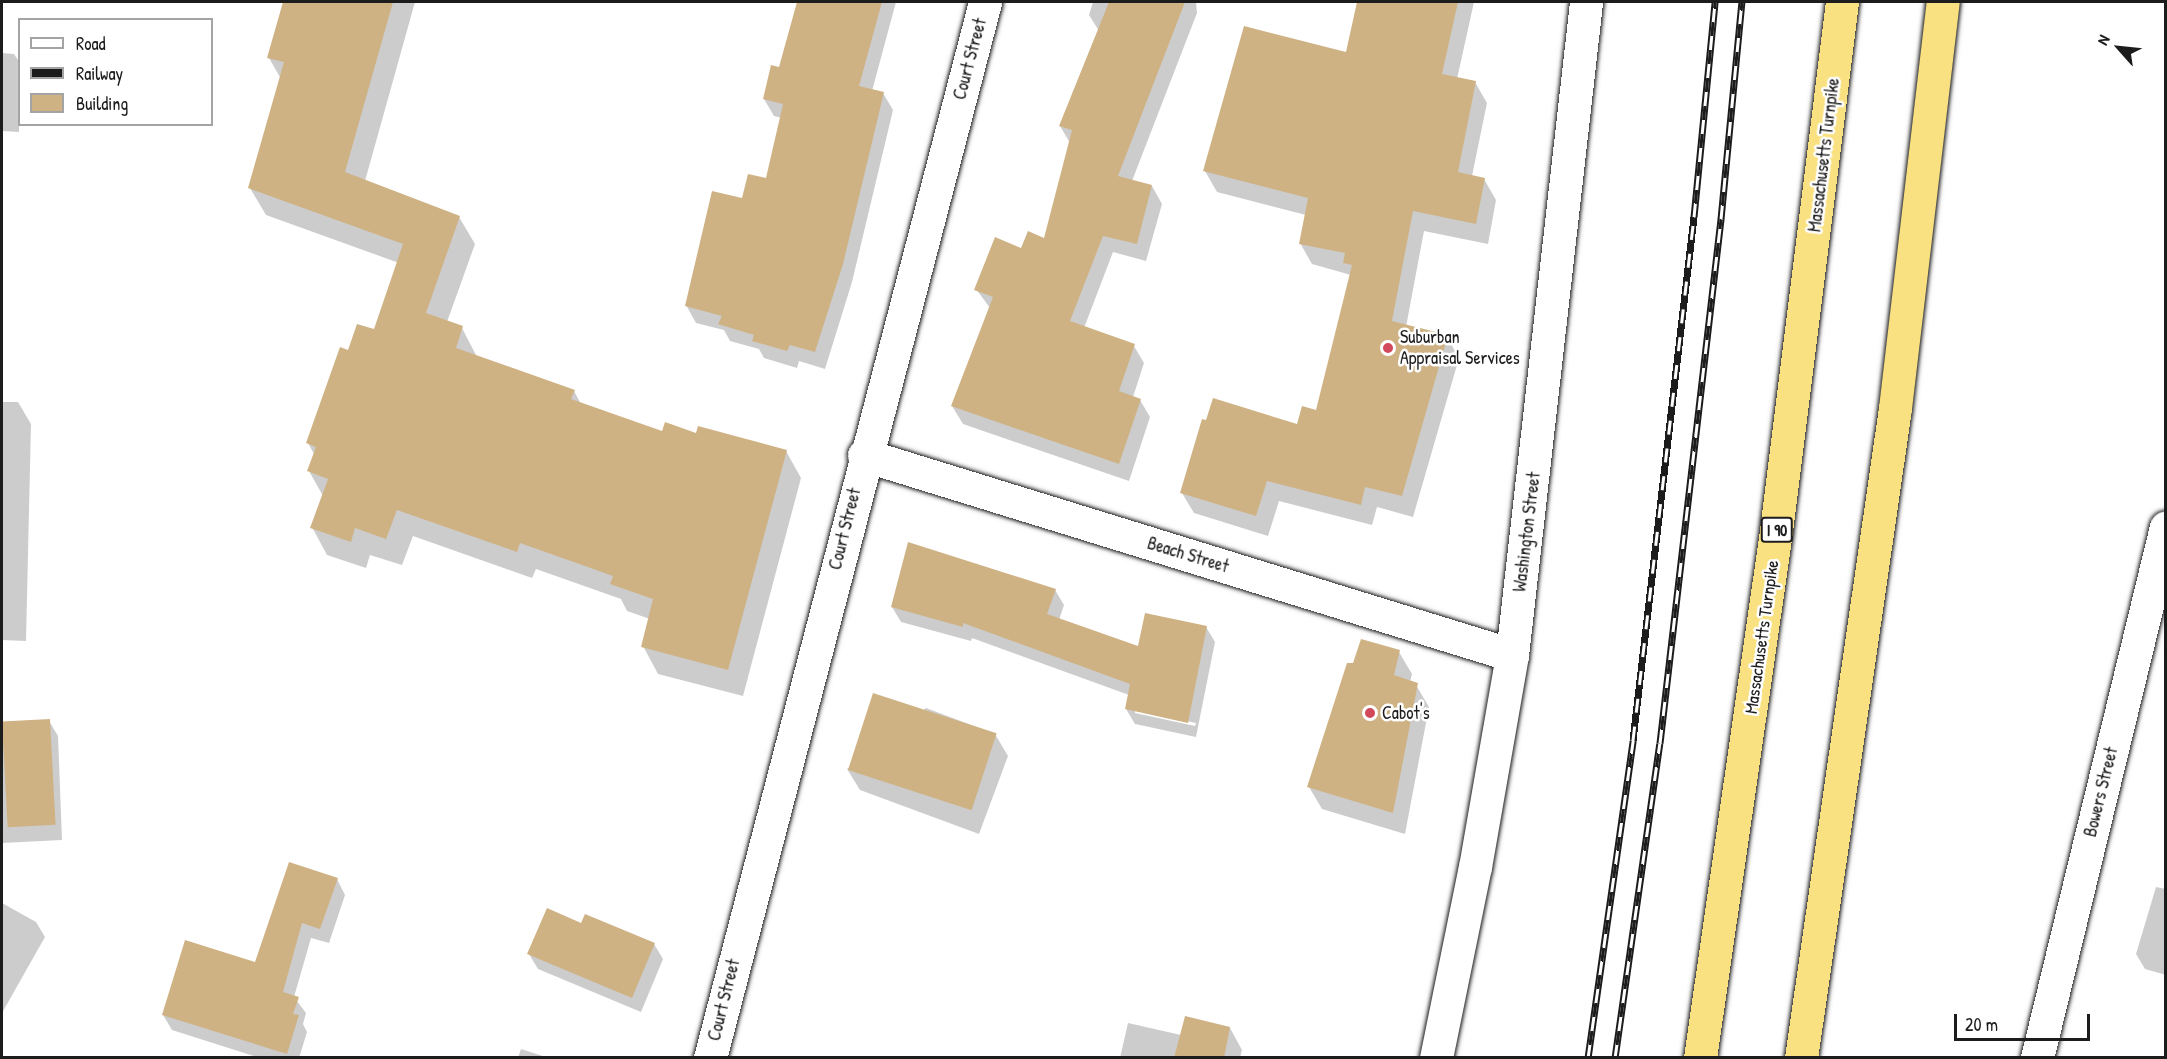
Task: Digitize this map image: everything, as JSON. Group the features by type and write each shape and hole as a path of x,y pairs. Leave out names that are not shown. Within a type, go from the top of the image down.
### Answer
{"highway":[{"name":"Massachusetts Turnpike","path":"1700,1058 1778,519 1842,2"},
{"path":"1802,1058 1894,419 1942,2"}],"street":[{"name":"Court Street","path":"710,1058 864,455 985,2"},
{"name":"Washington Street","path":"1436,1058 1475,867 1512,655 1586,2"},
{"name":"Beach Street","path":"864,455 1512,655"},
{"name":"Bowers Street","path":"2037,1058 2166,527"}],"building":[{"path":"283,2 393,2 345,172 460,216 426,313 463,326 456,348 575,390 571,399 662,431 665,422 696,433 698,426 787,450 728,670 641,647 653,599 610,584 613,576 520,543 517,552 397,510 386,539 355,528 351,542 310,528 328,479 307,471 316,447 306,443 340,347 348,350 357,324 374,329 403,244 248,188 284,62 267,58"},
{"path":"797,2 882,2 859,86 884,92 843,264 815,352 790,345 787,351 752,341 754,335 718,324 722,316 685,306 712,191 742,198 748,174 766,178 783,104 763,99 771,65 779,67"},
{"path":"1109,2 1185,2 1118,176 1152,185 1137,244 1103,236 1070,321 1135,344 1119,391 1141,399 1119,464 951,406 993,297 974,290 995,237 1021,248 1028,231 1044,238 1072,130 1059,126"},
{"path":"1357,2 1458,2 1442,74 1476,81 1458,172 1485,178 1476,224 1413,211 1392,321 1448,335 1402,496 1365,487 1361,505 1267,481 1256,516 1180,493 1202,419 1206,420 1213,398 1297,424 1302,406 1316,410 1352,265 1343,263 1345,253 1299,244 1308,198 1203,171 1244,26 1346,52"},
{"path":"908,542 1056,589 1047,614 1138,646 1145,613 1207,626 1188,723 1125,709 1130,684 963,623 963,627 891,607"},
{"path":"1361,639 1400,650 1394,675 1418,683 1393,813 1307,787 1347,663 1353,663"},
{"path":"873,693 997,733 972,810 848,770"},
{"path":"50,719 56,825 8,827 2,722"},
{"path":"289,862 338,878 320,929 302,923 283,992 299,997 293,1014 299,1015 287,1054 162,1015 185,940 255,962"},
{"path":"547,908 581,923 585,914 655,943 632,998 527,954"},
{"path":"1185,1016 1230,1027 1224,1058 1174,1058"}],"railway":[{"path":"1588,1058 1633,740 1694,217 1715,2"},
{"path":"1615,1058 1660,743 1721,219 1742,2"}],"place":[{"name":"Suburban Appraisal Services","path":"1388,348"},
{"name":"Cabot's","path":"1370,713"}]}
